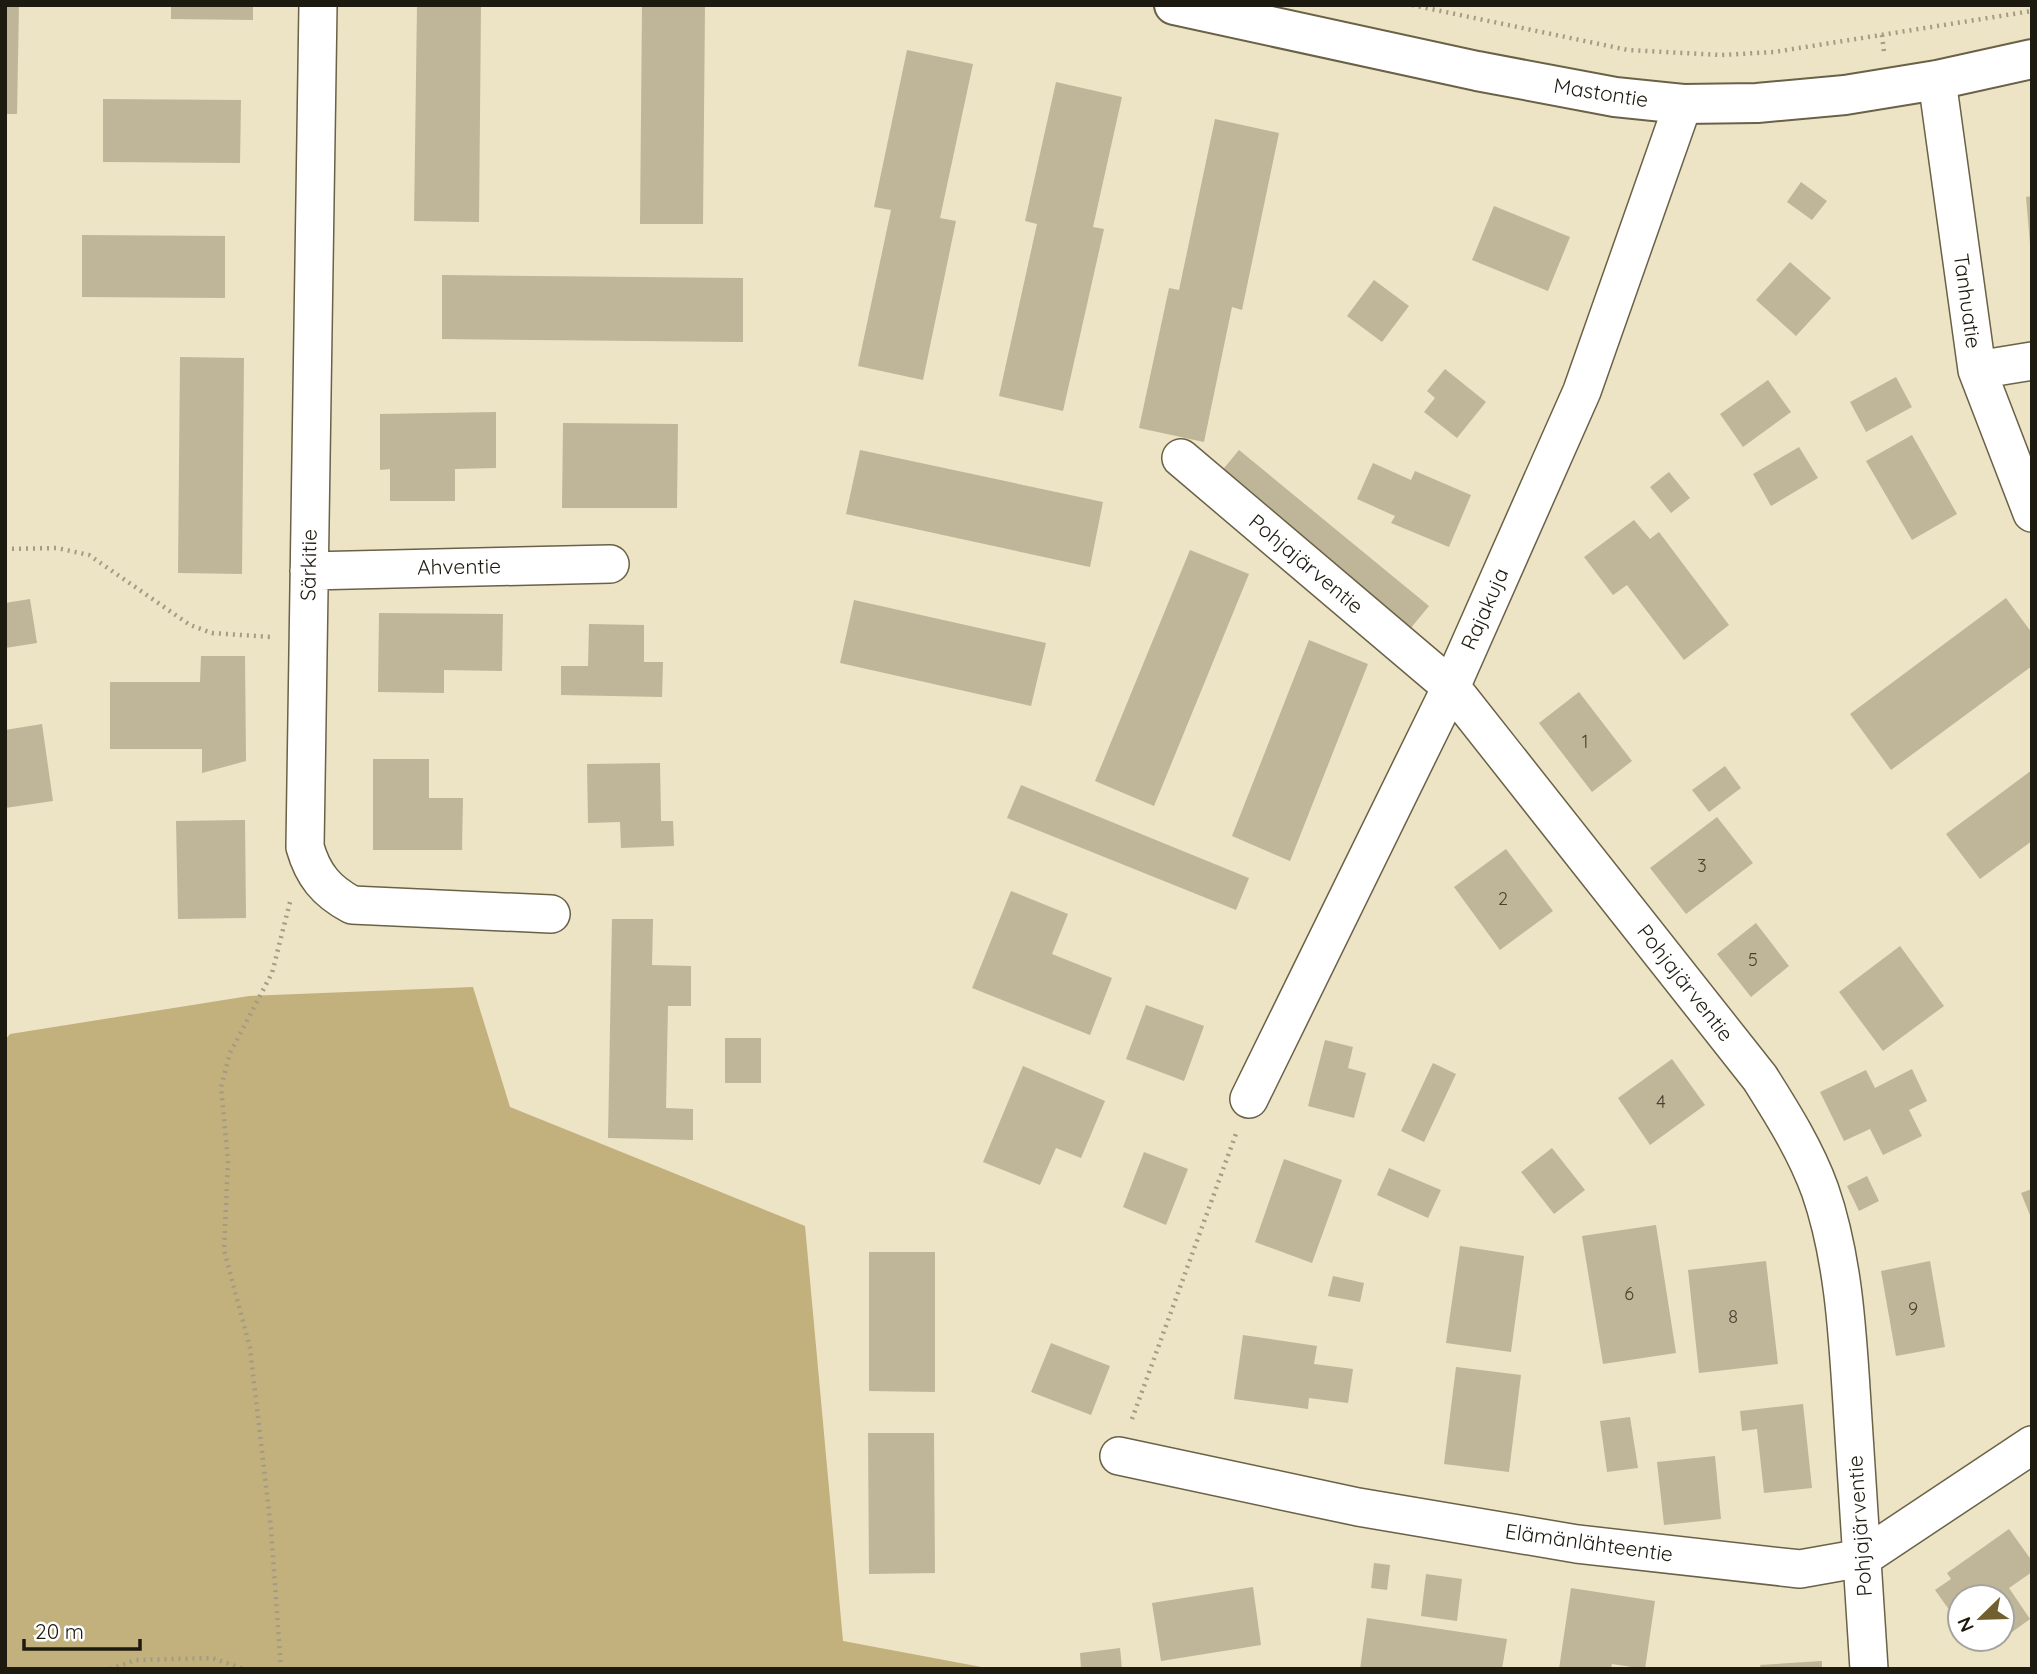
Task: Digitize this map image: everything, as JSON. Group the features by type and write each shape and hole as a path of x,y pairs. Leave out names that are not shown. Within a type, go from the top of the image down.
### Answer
{"street":[{"name":"Särkitie","path":"318,5 305,847 311,867 322,883 336,896 352,905 551,914"},
{"name":"Mastontie","path":"1174,5 1478,71 1615,97 1683,104 1757,103 1844,95 1937,80 2032,59"},
{"name":"Tanhuatie","path":"1937,80 1977,370 2032,513"},
{"name":"Rajakuja","path":"1249,1099 1451,687 1582,391 1683,104"},
{"path":"1977,370 2032,361"},
{"name":"Pohjajärventie","path":"1181,458 1451,687 1759,1078 1802,1149 1819,1189 1836,1247 1849,1368 1869,1669"},
{"name":"Ahventie","path":"309,571 610,564"},
{"name":"Elämänlähteentie","path":"1119,1456 1357,1507 1577,1544 1800,1569 1862,1558 2032,1445"}],"path":[{"path":"1412,5 1628,50 1721,55 1774,52 2032,10"},
{"path":"5,549 57,548 89,555 190,625 212,633 307,638"},
{"path":"281,1669 271,1529 250,1348 224,1250 228,1161 221,1087 230,1053 272,973 305,847"},
{"path":"1119,1456 1249,1099"},
{"path":"110,1669 136,1660 212,1658 244,1669"}],"shaded area":[{"path":"473,987 510,1107 805,1226 843,1641 992,1669 5,1669 5,1040 10,1034 249,996"}],"building":[{"path":"5,5 19,5 17,114 5,114"},
{"path":"171,5 253,5 253,20 171,19"},
{"path":"417,5 481,5 479,222 414,221"},
{"path":"642,5 705,5 703,224 640,224"},
{"path":"907,50 973,64 940,218 956,221 923,380 858,366 891,210 874,207"},
{"path":"1056,82 1122,97 1093,227 1104,229 1063,411 999,396 1037,224 1025,221"},
{"path":"103,99 241,100 240,163 103,162"},
{"path":"1215,119 1279,133 1242,310 1232,307 1204,442 1139,428 1169,288 1179,290"},
{"path":"1801,182 1827,201 1812,220 1787,202"},
{"path":"2032,196 2032,244 2030,244 2026,197"},
{"path":"1494,206 1570,237 1548,291 1472,260"},
{"path":"82,235 225,236 225,298 82,297"},
{"path":"1790,262 1831,298 1796,336 1756,300"},
{"path":"442,275 743,278 743,342 442,339"},
{"path":"1374,280 1409,306 1382,342 1347,316"},
{"path":"180,357 244,358 242,574 178,573"},
{"path":"1445,369 1486,402 1457,438 1424,412 1435,398 1427,391"},
{"path":"1896,377 1912,407 1866,432 1850,402"},
{"path":"1768,380 1791,412 1743,447 1720,414"},
{"path":"496,412 496,468 455,469 455,501 390,501 390,469 380,470 380,414"},
{"path":"563,423 678,424 677,508 562,508"},
{"path":"1912,435 1957,514 1912,540 1866,461"},
{"path":"1799,447 1818,478 1771,506 1753,474"},
{"path":"860,450 1103,502 1090,567 846,514"},
{"path":"1239,450 1429,606 1410,629 1220,473"},
{"path":"1373,463 1411,480 1415,471 1471,495 1449,547 1391,523 1395,516 1357,499"},
{"path":"1669,472 1690,498 1671,513 1650,487"},
{"path":"1634,520 1650,539 1659,532 1729,625 1684,660 1627,585 1613,595 1584,557"},
{"path":"1190,550 1249,574 1154,806 1095,781"},
{"path":"2006,598 2032,633 2032,666 1891,770 1850,714"},
{"path":"30,599 37,643 5,648 5,603"},
{"path":"854,600 1046,643 1031,706 840,663"},
{"path":"379,613 503,614 502,671 444,670 444,693 378,692"},
{"path":"589,624 644,625 644,662 663,662 662,697 561,695 561,666 588,666"},
{"path":"1309,640 1368,664 1290,861 1232,836"},
{"path":"201,656 245,656 246,761 202,773 202,749 110,749 110,682 200,682"},
{"path":"1579,692 1632,761 1592,792 1539,723"},
{"path":"42,724 53,801 5,808 5,730"},
{"path":"373,759 429,759 429,798 463,798 462,850 373,850"},
{"path":"660,763 661,821 673,821 674,846 621,848 620,822 588,823 587,764"},
{"path":"1725,766 1741,788 1709,812 1692,790"},
{"path":"2032,770 2032,841 1980,879 1946,834"},
{"path":"1021,785 1249,878 1236,910 1007,818"},
{"path":"1717,817 1753,863 1686,914 1650,868"},
{"path":"245,820 246,918 178,919 176,821"},
{"path":"1506,849 1553,911 1500,950 1454,887"},
{"path":"1011,891 1068,914 1052,954 1112,978 1090,1035 972,988"},
{"path":"612,919 653,919 652,965 691,966 691,1006 668,1006 666,1108 693,1109 693,1140 608,1138"},
{"path":"1756,923 1789,966 1751,997 1717,954"},
{"path":"1900,946 1944,1006 1883,1051 1839,992"},
{"path":"1146,1005 1204,1026 1184,1081 1126,1059"},
{"path":"725,1038 761,1038 761,1083 725,1083"},
{"path":"1325,1040 1353,1047 1348,1068 1366,1073 1354,1118 1308,1106"},
{"path":"1672,1059 1705,1105 1650,1145 1618,1098"},
{"path":"1433,1063 1456,1074 1424,1142 1401,1131"},
{"path":"1023,1066 1105,1101 1081,1158 1056,1148 1040,1185 983,1162"},
{"path":"1912,1069 1927,1101 1909,1110 1922,1136 1883,1155 1870,1129 1844,1141 1820,1092 1866,1070 1875,1088"},
{"path":"1552,1148 1585,1190 1554,1214 1521,1172"},
{"path":"1144,1152 1188,1169 1166,1225 1123,1207"},
{"path":"1284,1159 1342,1180 1312,1263 1255,1242"},
{"path":"1389,1168 1441,1190 1428,1218 1377,1195"},
{"path":"1867,1176 1879,1201 1859,1211 1847,1186"},
{"path":"2032,1189 2032,1220 2021,1193"},
{"path":"1656,1225 1676,1353 1603,1364 1582,1236"},
{"path":"1460,1246 1524,1256 1511,1352 1446,1343"},
{"path":"869,1252 935,1252 935,1392 869,1391"},
{"path":"1766,1261 1778,1364 1699,1373 1688,1270"},
{"path":"1930,1261 1945,1347 1896,1356 1881,1271"},
{"path":"1333,1276 1364,1283 1360,1302 1328,1296"},
{"path":"1243,1335 1317,1346 1314,1364 1353,1369 1348,1403 1309,1398 1308,1409 1234,1399"},
{"path":"1051,1343 1110,1366 1091,1415 1031,1392"},
{"path":"1456,1367 1521,1375 1509,1472 1444,1464"},
{"path":"1803,1404 1812,1488 1764,1493 1757,1429 1742,1431 1740,1411"},
{"path":"1630,1417 1638,1468 1607,1472 1600,1421"},
{"path":"868,1433 934,1433 935,1573 869,1574"},
{"path":"1715,1456 1721,1519 1664,1525 1657,1462"},
{"path":"2009,1529 2032,1561 2032,1572 2016,1583 1946,1583 1946,1605 1935,1590 1951,1579 1947,1573"},
{"path":"1374,1563 1390,1565 1387,1590 1371,1588"},
{"path":"1426,1574 1462,1579 1457,1621 1421,1616"},
{"path":"1253,1587 1261,1645 1161,1661 1152,1603"},
{"path":"1571,1588 1655,1601 1645,1669 1612,1664 1611,1669 1559,1669"},
{"path":"2016,1598 2030,1619 2016,1629"},
{"path":"1367,1618 1507,1639 1502,1669 1360,1669"},
{"path":"1120,1648 1122,1669 1081,1669 1080,1653"},
{"path":"1822,1661 1822,1669 1761,1669 1760,1665"}]}
